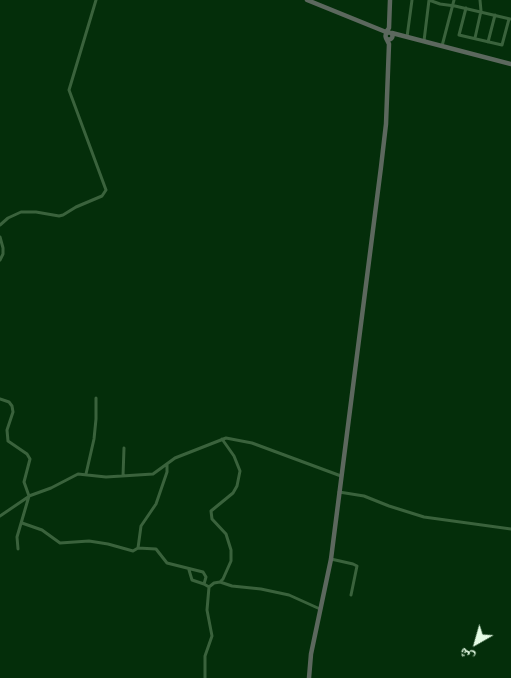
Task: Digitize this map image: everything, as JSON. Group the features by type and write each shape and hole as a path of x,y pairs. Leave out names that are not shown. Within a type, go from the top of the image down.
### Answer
{"main road":[{"path":"307,0 389,36 407,37 511,64"},
{"path":"309,678 310,661 331,560 386,124 390,0"}],"street":[{"path":"0,225 8,218 21,212 63,215 102,196 106,190 69,90 96,0"},
{"path":"407,37 412,0"},
{"path":"424,41 429,0 440,4 466,8 481,11 510,19 502,45 458,35 466,8"},
{"path":"442,46 454,0"},
{"path":"475,38 481,11 480,0"},
{"path":"488,42 495,15"},
{"path":"0,238 3,248 0,260"},
{"path":"86,474 94,439 96,398"},
{"path":"0,399 9,402 12,406 13,412 7,430 8,441 30,458 24,482 29,496 17,540 18,549"},
{"path":"220,582 231,562 231,550 226,534 212,519 211,511 233,493 237,486 240,471 234,456 222,438"},
{"path":"0,516 29,496 51,488 78,474 106,477 153,474 175,458 222,438 240,440 341,476"},
{"path":"123,476 124,448"},
{"path":"138,548 141,526 156,504 167,472 167,464"},
{"path":"339,492 364,496 424,517 511,529"},
{"path":"22,523 42,530 60,543 90,541 133,551 138,548 156,549 167,563 205,573 204,584"},
{"path":"331,560 357,566 351,595"},
{"path":"189,570 192,580 208,587"},
{"path":"208,587 220,582 232,586 261,589 289,595 320,609"},
{"path":"205,678 205,656 212,636 207,610 208,587"}]}
